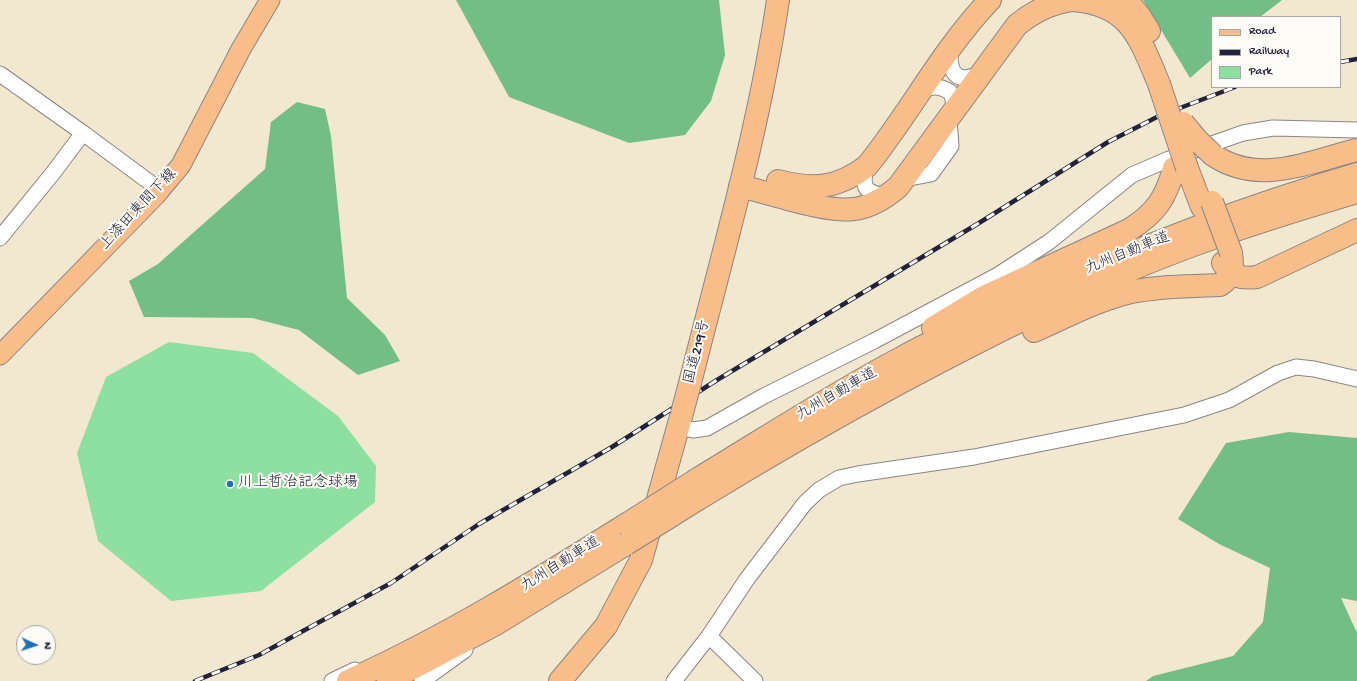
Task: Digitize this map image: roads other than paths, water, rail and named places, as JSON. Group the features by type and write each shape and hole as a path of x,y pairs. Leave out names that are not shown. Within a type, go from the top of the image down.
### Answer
{"highway":[{"name":"国道219号","path":"560,681 606,626 641,560 690,383 742,179 771,52 778,0"},
{"path":"742,179 818,187 845,181 867,166 950,50 977,14 990,0"},
{"path":"742,179 829,208 842,209 865,206 888,195 904,179 952,116 1008,36 1029,15 1055,3 1072,0 1089,1 1106,7 1120,16 1132,28 1164,82"},
{"path":"908,378 994,348 1101,301 1131,292 1160,288 1220,284 1228,280 1227,261 1193,164 1178,127 1148,29 1126,0"},
{"path":"812,408 897,350 984,297 1129,230 1144,221 1193,164 1225,163 1239,168 1266,171 1288,168 1357,150"},
{"name":"九州自動車道","path":"697,490 764,440 812,408 902,357 1095,267 1192,228 1292,193 1357,174"},
{"name":"九州自動車道","path":"388,681 452,648 519,601 697,490 908,378 1099,283 1196,244 1295,210 1357,192"},
{"path":"1227,261 1244,279 1257,277 1357,230"},
{"name":"九州自動車道","path":"348,681 519,601"}],"main road":[{"name":"上漆田東間下線","path":"0,355 160,190 181,165 242,49 270,0"}],"street":[{"path":"950,50 951,67 954,73 959,77 971,78 983,71"},
{"path":"0,74 160,190"},
{"path":"920,91 936,86 950,92 953,98 952,116"},
{"path":"680,420 693,430 707,428 764,396 874,341 998,275 1049,242 1132,175 1169,159 1243,133 1274,128 1357,130"},
{"path":"0,238 83,134"},
{"path":"867,166 863,177 864,185 870,193 888,195"},
{"path":"674,681 709,636 747,579 805,503 819,490 839,478 974,457 1184,415 1229,400 1278,373 1296,367 1314,369 1357,379"},
{"path":"332,681 421,634 519,601"},
{"path":"422,681 519,601"},
{"path":"709,636 755,681"}],"railway":[{"path":"1341,62 1357,59"},
{"path":"195,681 259,655 391,583 479,524 612,447 717,380 979,223 1108,142 1159,116 1232,88"}],"place":[{"name":"川上哲治記念球場","path":"230,484"}]}
